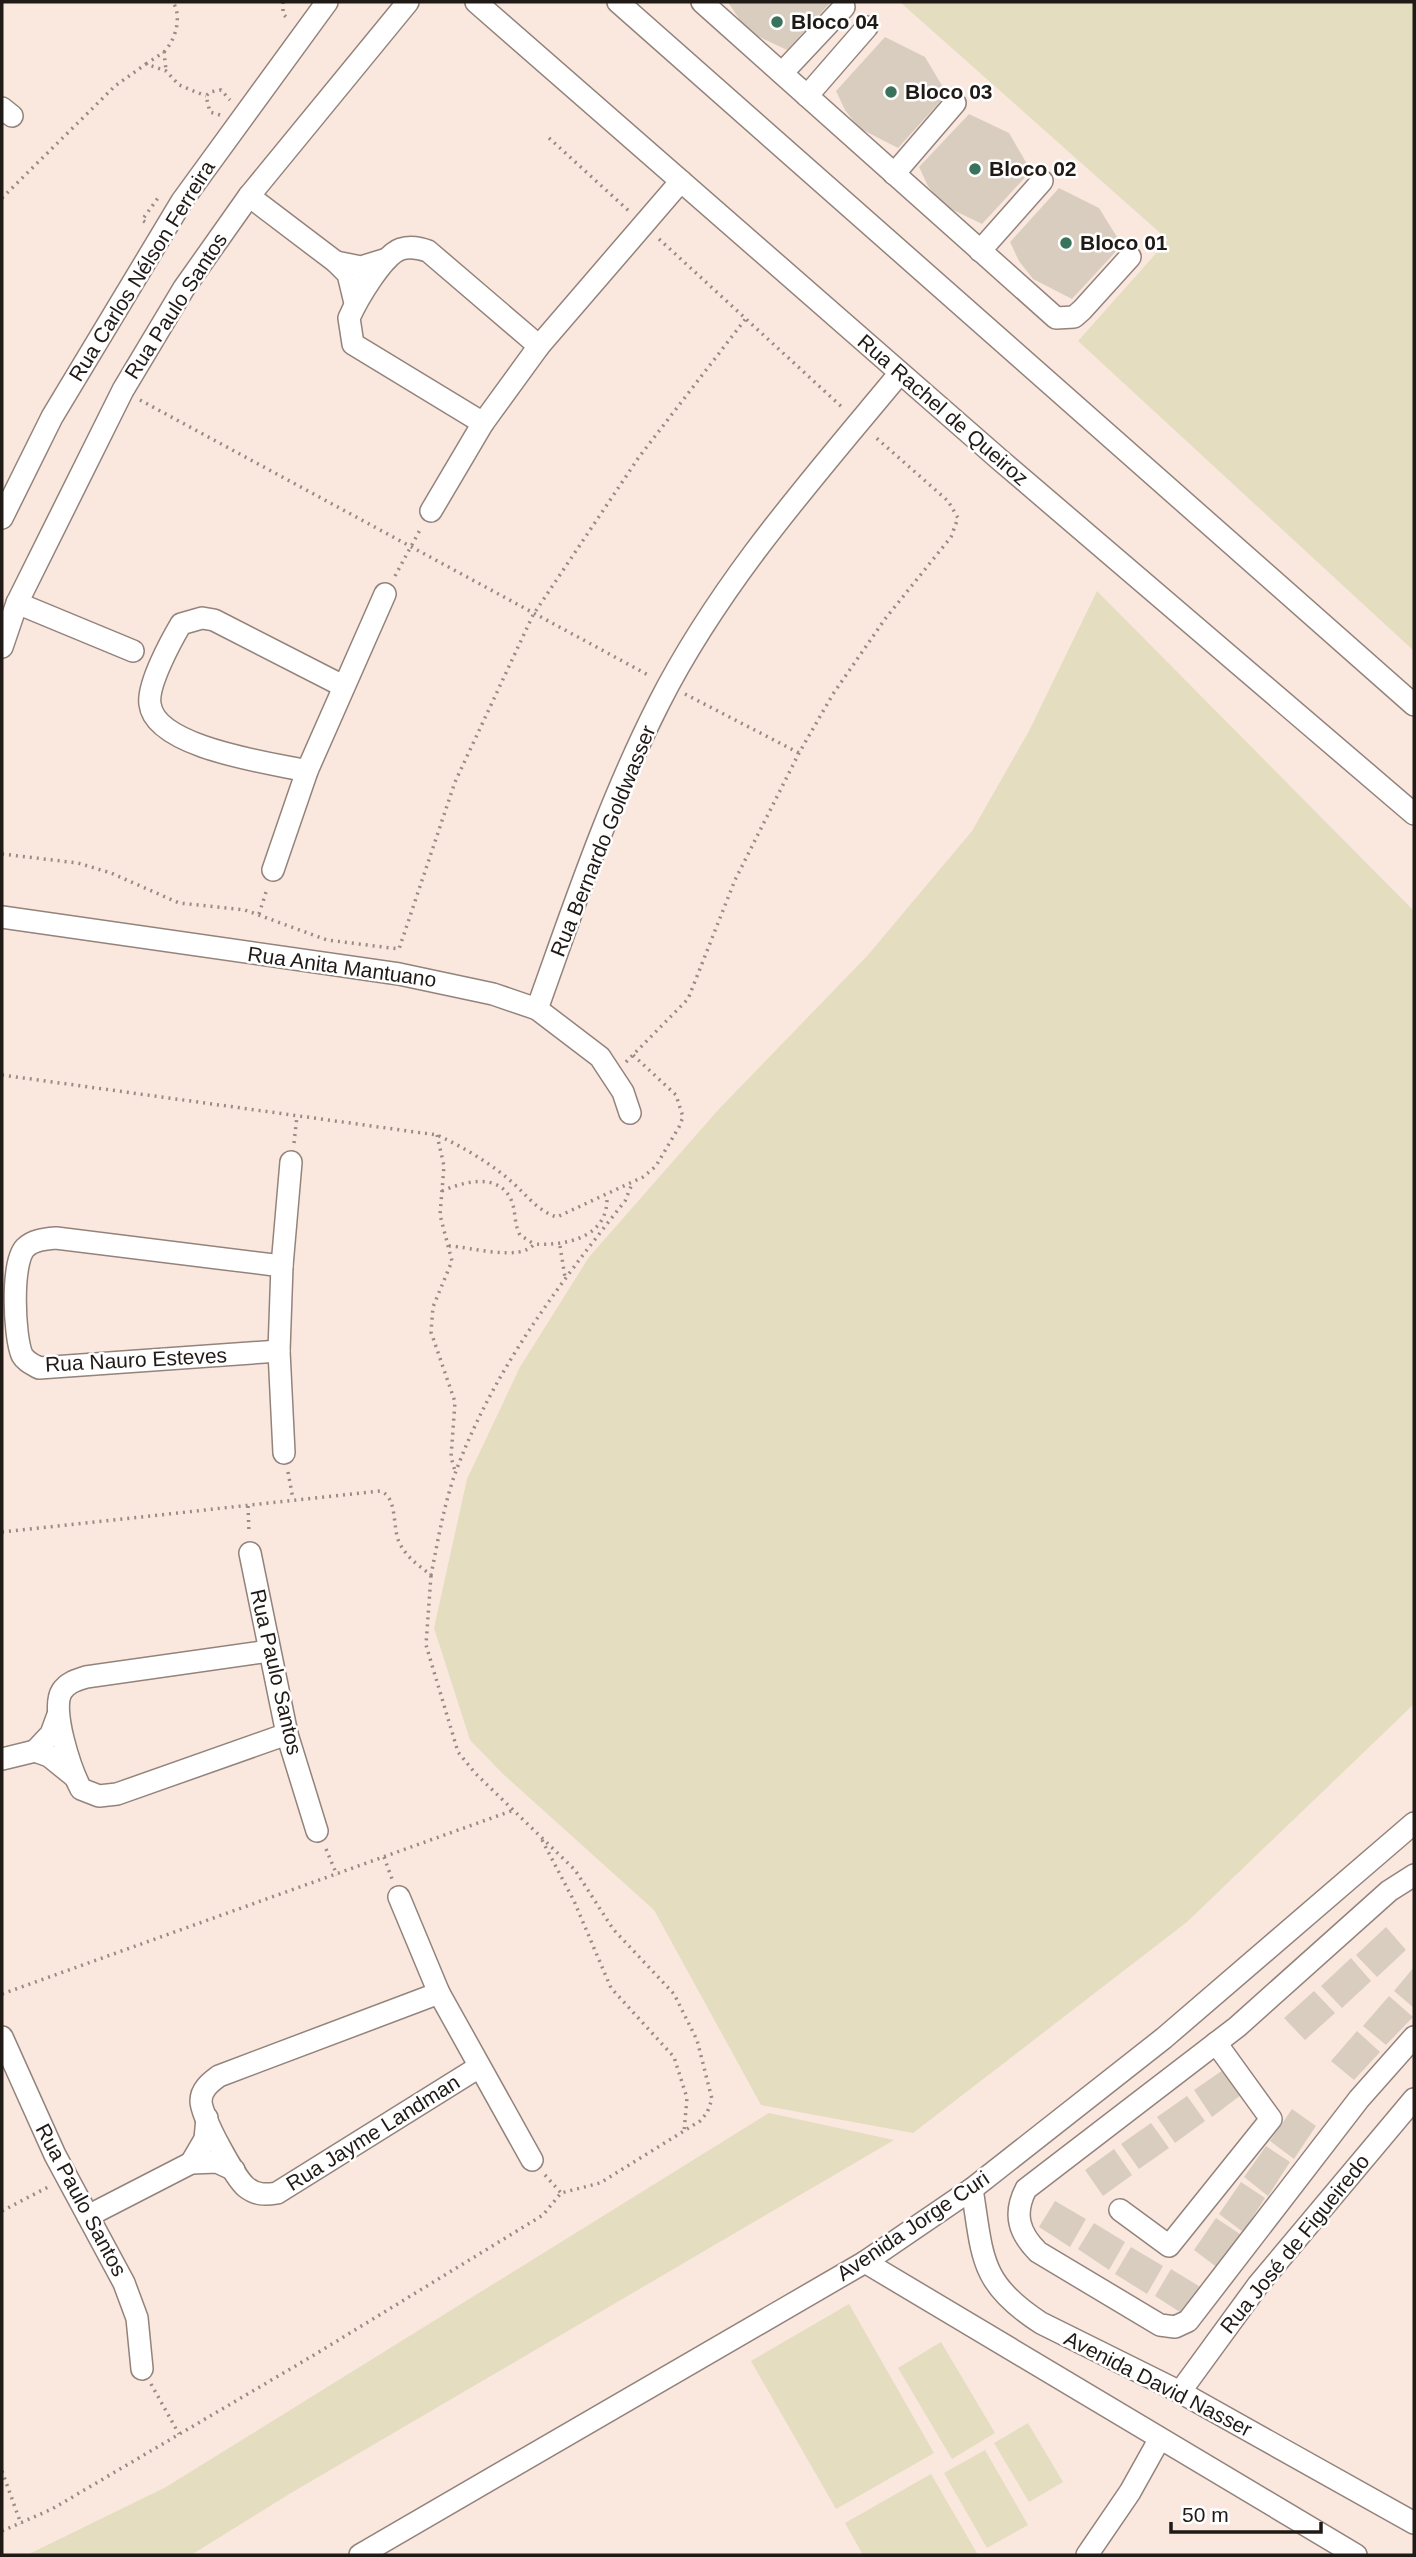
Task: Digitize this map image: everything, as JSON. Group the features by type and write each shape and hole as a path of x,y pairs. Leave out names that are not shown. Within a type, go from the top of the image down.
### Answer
{"street":[{"name":"Rua Carlos Nélson Ferreira","path":"2,518 51,417 182,201 327,2"},
{"name":"Rua Paulo Santos","path":"2,647 17,603 123,390 184,288 249,196 408,2"},
{"name":"Rua Rachel de Queiroz","path":"476,2 900,373 1414,814"},
{"path":"618,2 1414,705"},
{"path":"702,2 1048,312 1063,320 1082,310 1130,257"},
{"path":"782,73 844,7"},
{"path":"807,96 867,27"},
{"path":"894,174 954,103"},
{"path":"431,511 483,423 539,346 681,181"},
{"path":"980,251 1042,181"},
{"path":"249,196 348,274 355,303"},
{"path":"483,423 353,344 349,318 355,303 387,259 400,249 414,247 428,251 539,346"},
{"path":"336,262 361,267 387,259"},
{"name":"Rua Bernardo Goldwasser","path":"537,1009 596,845 668,685 748,558 900,373"},
{"path":"273,870 307,771 386,594"},
{"path":"17,603 134,651 151,649 173,639"},
{"path":"307,771 206,747 172,735 152,714 149,702 173,639 181,624 190,620 214,620 343,687"},
{"path":"134,651 153,687"},
{"name":"Rua Anita Mantuano","path":"2,917 437,981 493,994 537,1009 600,1057 614,1074 630,1113"},
{"path":"284,1453 279,1351 282,1266 291,1162"},
{"path":"2,1289 16,1270 25,1248 43,1239 56,1238 282,1266"},
{"name":"Rua Nauro Esteves","path":"16,1270 17,1331 23,1356 39,1368 279,1351"},
{"name":"Rua Nauro Esteves","path":"2,1315 17,1331"},
{"name":"Rua Paulo Santos","path":"250,1553 287,1734 317,1831"},
{"path":"269,1651 86,1677 63,1689 58,1699 58,1715 75,1777 81,1789 89,1794 117,1794 287,1734"},
{"path":"2,1759 35,1751 51,1734 58,1715"},
{"path":"35,1751 49,1756 75,1777"},
{"name":"Avenida Jorge Curi","path":"360,2555 865,2262 972,2189 1210,1999 1414,1823"},
{"path":"1414,1875 1389,1891 1237,2027 1026,2189 1019,2206 1021,2230 1038,2252 1160,2325 1175,2327 1188,2321 1359,2099 1414,2037"},
{"path":"399,1897 439,1993 532,2160"},
{"name":"Rua Jayme Landman","path":"439,1993 209,2082 202,2094 202,2107 234,2170 246,2188 256,2193 277,2193 479,2067"},
{"path":"1210,1999 1237,2027"},
{"name":"Rua Paulo Santos","path":"2,2037 67,2178 132,2302 137,2318 142,2369"},
{"path":"1120,2210 1169,2246 1271,2119 1216,2043"},
{"name":"Rua José de Figueiredo","path":"1180,2392 1258,2284 1414,2099"},
{"name":"Rua Jayme Landman","path":"191,2163 205,2139 207,2118"},
{"path":"88,2216 191,2163 217,2162 234,2170"},
{"name":"Avenida David Nasser","path":"972,2189 986,2269 1001,2293 1041,2323 1180,2392 1414,2523"},
{"name":"Avenida David Nasser","path":"865,2262 1159,2440 1356,2555"},
{"path":"1087,2555 1130,2492 1159,2440"}],"path":[{"path":"2,198 115,86 164,52 171,44 177,25 173,2"},
{"path":"164,52 166,71"},
{"path":"146,64 166,71 179,85 206,96 221,90 230,97 227,110 220,115 209,112 206,96"},
{"path":"549,138 747,317 858,423 948,501 958,519 951,537 885,618 833,694 799,753 735,880 688,999 614,1074"},
{"path":"2,854 78,863 111,873 180,903 259,914 327,940 399,949 455,782 533,615 639,457 747,317"},
{"path":"123,390 533,615 799,753"},
{"path":"400,567 416,537"},
{"path":"259,914 264,901"},
{"path":"2,1075 436,1135 458,1144 507,1177 549,1214 566,1214 632,1184 656,1166 683,1117 677,1095 633,1055"},
{"path":"295,1130 297,1116"},
{"path":"436,1135 444,1166 440,1214 452,1261 433,1307 431,1332 455,1402 451,1457 456,1472"},
{"path":"442,1192 468,1181 482,1181 495,1186 512,1200 520,1234 534,1244 559,1246 579,1240 592,1230 605,1213 607,1195"},
{"path":"2,2531 21,2524 179,2434 543,2215 561,2193 600,2183 684,2132 707,2113 712,2098 697,2040 685,2012 666,1984 613,1929 575,1870 458,1752 426,1645 431,1574 456,1472 511,1355 565,1276 625,1201 632,1184"},
{"path":"449,1246 517,1254 530,1250 534,1244"},
{"path":"559,1246 565,1276"},
{"path":"290,1484 293,1500"},
{"path":"2,1532 384,1491 390,1499 401,1545 408,1557 431,1574"},
{"path":"248,1506 249,1517"},
{"path":"2,1994 514,1810"},
{"path":"539,1835 574,1901 611,1988 674,2057 687,2098 684,2132"},
{"path":"384,1857 388,1867"},
{"path":"332,1862 337,1875"},
{"path":"2,2211 67,2178"},
{"path":"550,2180 561,2193"},
{"path":"142,2369 179,2434"},
{"path":"2,2471 21,2524"}],"shaded area":[{"path":"900,2 1414,2 1414,651 1078,341 1168,240"},
{"path":"1097,591 1414,911 1414,1704 1187,1922 913,2133 761,2105 654,1910 503,1774 470,1740 434,1628 467,1479 520,1367 589,1257 719,1109 868,955 972,831 1029,731"},
{"path":"769,2113 894,2140 291,2493 191,2555 27,2555 166,2487"},
{"path":"849,2304 934,2453 836,2509 751,2361"},
{"path":"941,2342 995,2433 952,2459 898,2368"},
{"path":"1028,2423 1063,2482 1029,2502 994,2443"},
{"path":"985,2450 1028,2525 987,2548 944,2473"},
{"path":"931,2474 978,2555 863,2555 845,2523"}],"building":[{"name":"Bloco 04","path":"728,2 831,2 787,50 747,31"},
{"name":"Bloco 03","path":"885,37 925,57 947,94 898,148 859,128 845,110 836,91"},
{"name":"Bloco 02","path":"969,114 1009,133 1031,171 982,224 943,205 928,186 919,167"},
{"name":"Bloco 01","path":"1059,188 1099,208 1122,245 1072,299 1033,279 1019,261 1010,242"},
{"path":"1386,1927 1406,1950 1377,1977 1356,1955"},
{"path":"1351,1958 1371,1981 1342,2008 1321,1986"},
{"path":"1414,1967 1414,2008 1394,1991"},
{"path":"1314,1991 1335,2013 1305,2040 1284,2018"},
{"path":"1389,1996 1413,2017 1386,2045 1363,2026"},
{"path":"1357,2031 1380,2052 1354,2080 1331,2061"},
{"path":"1223,2070 1241,2095 1212,2117 1194,2090"},
{"path":"1187,2096 1205,2121 1175,2143 1157,2117"},
{"path":"1292,2109 1316,2126 1294,2159 1270,2141"},
{"path":"1151,2123 1169,2148 1139,2169 1121,2144"},
{"path":"1266,2146 1290,2162 1268,2196 1244,2177"},
{"path":"1114,2149 1132,2175 1103,2196 1085,2170"},
{"path":"1241,2182 1265,2198 1243,2232 1219,2214"},
{"path":"1055,2201 1086,2219 1070,2247 1039,2227"},
{"path":"1216,2218 1240,2234 1218,2268 1194,2250"},
{"path":"1094,2223 1125,2242 1109,2270 1078,2249"},
{"path":"1131,2247 1163,2266 1147,2294 1115,2274"},
{"path":"1171,2269 1202,2288 1186,2316 1155,2296"}],"place":[{"name":"Bloco 04","path":"777,22"},
{"name":"Bloco 03","path":"891,92"},
{"name":"Bloco 02","path":"975,169"},
{"name":"Bloco 01","path":"1066,243"}]}
